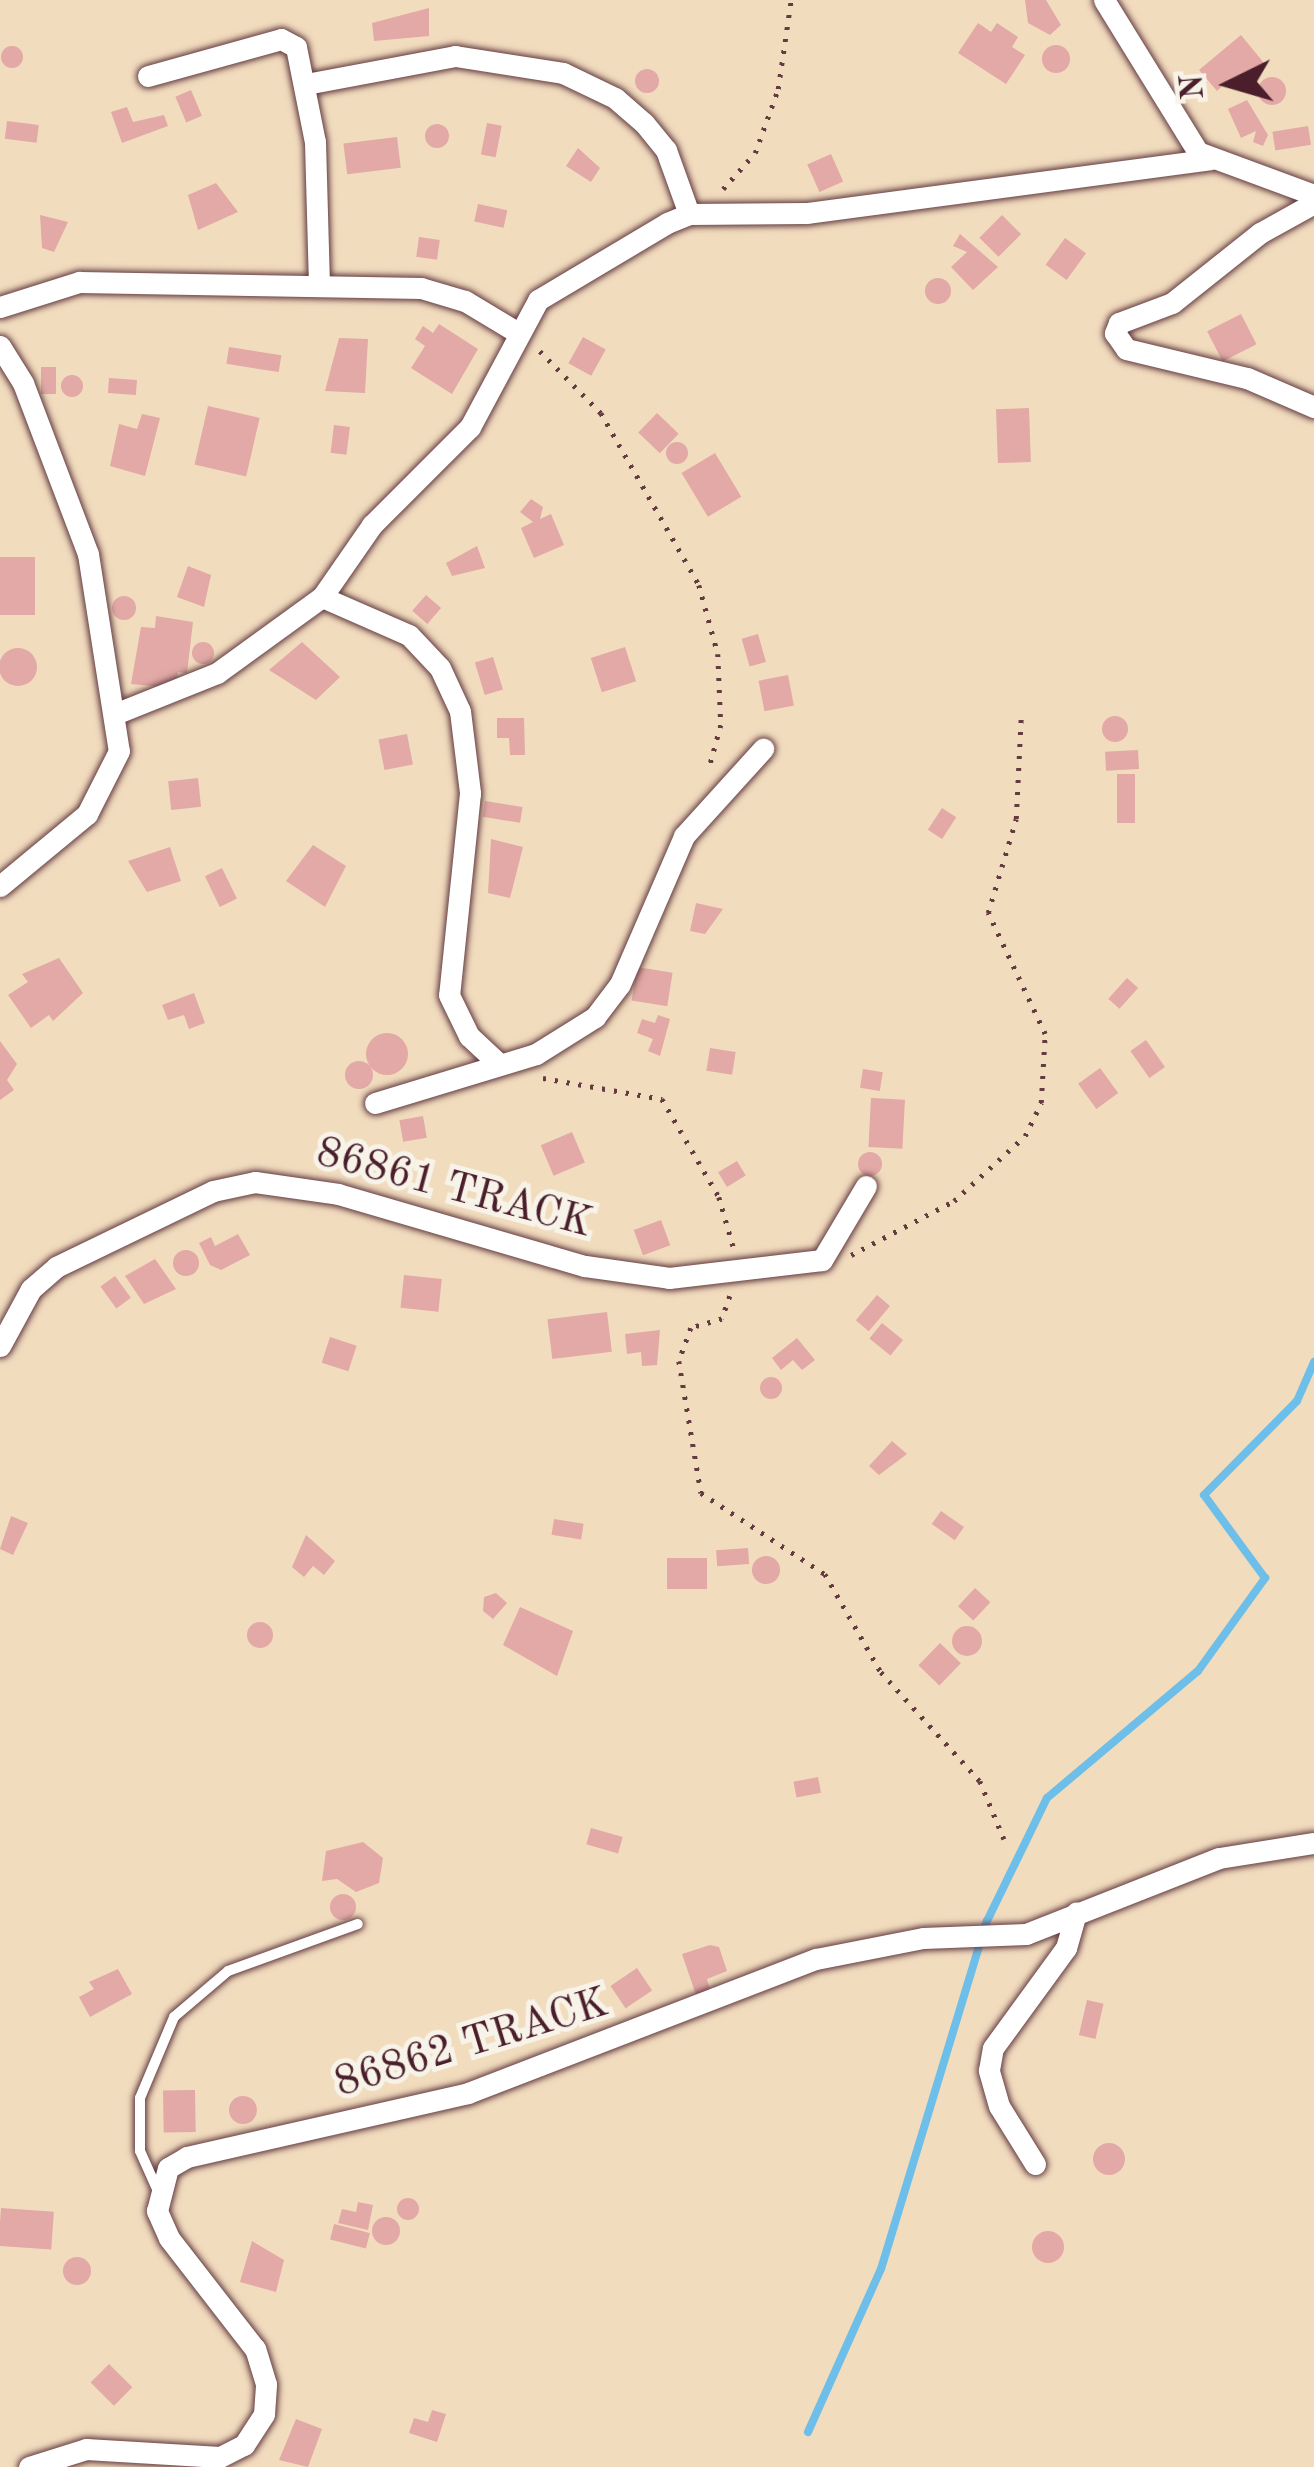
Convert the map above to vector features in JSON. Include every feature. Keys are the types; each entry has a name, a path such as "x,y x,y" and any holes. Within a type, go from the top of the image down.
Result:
{"street":[{"path":"1104,0 1179,130 1210,160 1314,199"},
{"path":"148,76 281,38 296,46 306,84 319,285"},
{"path":"306,84 455,56 563,74 615,98 644,123 666,150 689,214"},
{"path":"118,713 217,674 322,597 372,526 470,427 515,332 569,276 689,214 807,213 1210,160"},
{"path":"1314,199 1260,233 1172,304 1119,323 1115,333 1126,349 1247,378 1314,407"},
{"path":"0,307 79,282 422,289 465,301 515,332"},
{"path":"0,346 74,505 118,713 110,781 87,814 0,886"},
{"path":"322,597 410,635 440,668 460,711 470,793 449,995 469,1036 499,1064"},
{"path":"375,1103 561,1041 609,1003 684,836 763,749"},
{"name":"86861 TRACK","path":"0,1346 32,1289 56,1268 197,1198 255,1182 359,1199 621,1274 730,1276 822,1260"},
{"path":"822,1260 866,1186"},
{"name":"86862 TRACK","path":"157,2189 168,2168 187,2157 384,2118 488,2087 816,1959 922,1938 1026,1934 1219,1858 1314,1843"},
{"path":"1035,2164 991,2088 989,2070 993,2048 1066,1948 1076,1912"},
{"path":"28,2467 86,2449 220,2457 244,2445 264,2414 255,2349 169,2238 157,2189"}],"lane":[{"path":"157,2189 140,2151 140,2098 175,2017 228,1971 358,1924"}],"path":[{"path":"689,214 755,153 778,88 791,0"},
{"path":"515,332 584,388 699,584 718,654 722,725 705,781"},
{"path":"822,1260 855,1254 953,1201 1025,1136 1041,1103 1046,1034 988,913 1016,819 1021,718"},
{"path":"526,1074 662,1100 719,1197 734,1252 730,1308 722,1319 691,1328 680,1360 701,1493 825,1574 881,1672 980,1781 1004,1839"}],"building":[{"path":"1025,0 1046,0 1061,25 1050,35 1028,23"},
{"path":"429,8 429,36 374,41 372,23"},
{"path":"978,23 991,32 997,23 1018,37 1012,47 1025,55 1006,84 958,53"},
{"path":"1241,35 1264,63 1240,92 1229,80 1217,91 1199,70"},
{"path":"1056,45 1066,49 1070,59 1066,69 1056,73 1046,69 1042,59 1046,49"},
{"path":"12,46 23,57 12,68 1,57"},
{"path":"647,69 659,81 647,93 635,81"},
{"path":"1272,77 1282,81 1286,91 1282,101 1272,105 1262,101 1258,91 1262,81"},
{"path":"191,90 202,116 186,122 175,97"},
{"path":"1247,100 1268,135 1263,146 1253,142 1256,131 1241,138 1228,109"},
{"path":"127,107 133,122 164,115 168,126 122,143 111,112"},
{"path":"7,121 39,125 37,143 5,139"},
{"path":"487,123 502,126 496,157 481,154"},
{"path":"437,124 449,136 437,148 425,136"},
{"path":"1308,126 1311,145 1275,150 1272,132"},
{"path":"397,137 401,168 347,174 343,144"},
{"path":"578,148 600,168 591,182 566,166"},
{"path":"831,154 843,181 819,192 807,165"},
{"path":"216,183 238,212 198,230 188,195"},
{"path":"478,204 507,210 504,228 474,222"},
{"path":"40,215 68,222 54,252 42,248"},
{"path":"1002,215 1021,234 998,257 979,238"},
{"path":"960,234 998,267 973,290 951,267 967,252 953,246"},
{"path":"419,237 440,240 437,260 416,257"},
{"path":"1065,238 1086,253 1067,280 1046,265"},
{"path":"938,278 951,291 938,304 925,291"},
{"path":"1241,314 1256,344 1223,362 1207,331"},
{"path":"439,324 478,349 452,394 411,368 425,346 415,339 423,326 433,333"},
{"path":"583,337 606,350 591,376 568,363"},
{"path":"339,338 368,339 365,393 325,391"},
{"path":"229,347 281,355 279,372 226,364"},
{"path":"41,367 56,367 56,394 41,394"},
{"path":"72,375 83,386 72,397 61,386"},
{"path":"109,378 137,380 136,395 108,393"},
{"path":"208,406 260,418 246,476 195,464"},
{"path":"1029,408 1031,462 998,463 996,409"},
{"path":"657,413 679,434 660,453 638,432"},
{"path":"142,414 160,418 145,476 110,466 119,424 137,429"},
{"path":"334,425 350,427 346,455 331,453"},
{"path":"677,442 688,453 677,464 666,453"},
{"path":"715,453 741,497 708,517 682,473"},
{"path":"531,499 543,507 540,519 551,514 564,545 534,558 521,528 533,522 520,512"},
{"path":"477,546 485,568 452,576 446,563"},
{"path":"0,557 35,557 35,615 0,615"},
{"path":"188,566 211,575 204,607 177,597"},
{"path":"426,595 441,608 427,624 412,611"},
{"path":"124,596 133,599 133,617 124,620 115,617 112,608 115,599"},
{"path":"156,616 193,622 187,673 178,672 176,688 131,684 141,627 155,628"},
{"path":"758,634 766,662 750,667 742,639"},
{"path":"203,642 214,653 203,664 192,653"},
{"path":"302,642 340,677 316,700 269,670"},
{"path":"625,647 636,681 602,692 591,658"},
{"path":"18,648 31,654 37,667 31,680 18,686 5,680 -1,667 5,654"},
{"path":"493,657 503,690 485,695 475,663"},
{"path":"788,675 794,705 764,711 759,681"},
{"path":"1115,716 1128,729 1115,742 1102,729"},
{"path":"497,718 524,718 525,755 510,755 509,738 497,738"},
{"path":"407,734 413,764 384,770 379,740"},
{"path":"1138,750 1139,769 1106,771 1105,752"},
{"path":"1117,774 1135,774 1135,823 1117,823"},
{"path":"198,778 201,807 171,810 168,781"},
{"path":"485,801 523,807 520,823 482,817"},
{"path":"942,808 956,817 942,839 928,830"},
{"path":"491,839 523,847 510,898 488,893"},
{"path":"313,845 346,866 325,907 286,881"},
{"path":"170,847 181,881 147,892 128,861"},
{"path":"222,868 237,899 220,907 205,876"},
{"path":"696,903 723,909 705,934 690,931"},
{"path":"59,958 83,993 53,1021 49,1015 31,1028 8,995 28,982 22,974"},
{"path":"637,967 673,973 667,1006 632,1001"},
{"path":"1127,978 1138,988 1119,1009 1108,999"},
{"path":"194,993 205,1023 189,1029 184,1015 168,1020 162,1005"},
{"path":"658,1015 670,1019 660,1056 648,1051 653,1039 637,1033 642,1019 655,1023"},
{"path":"387,1033 402,1039 408,1054 402,1069 387,1075 372,1069 366,1054 372,1039"},
{"path":"1146,1040 1165,1067 1149,1078 1130,1051"},
{"path":"0,1041 17,1064 7,1080 14,1090 0,1100"},
{"path":"710,1048 736,1052 732,1075 706,1071"},
{"path":"359,1061 369,1065 373,1075 369,1085 359,1089 349,1085 345,1075 349,1065"},
{"path":"1100,1068 1118,1093 1096,1109 1078,1084"},
{"path":"863,1069 883,1072 880,1091 860,1088"},
{"path":"871,1098 905,1100 902,1149 868,1147"},
{"path":"423,1116 427,1138 403,1142 399,1120"},
{"path":"572,1132 585,1162 554,1176 541,1145"},
{"path":"870,1152 879,1155 879,1173 870,1176 861,1173 858,1164 861,1155"},
{"path":"737,1161 746,1176 727,1187 718,1172"},
{"path":"661,1220 670,1245 643,1255 634,1230"},
{"path":"238,1234 250,1255 221,1270 210,1265 199,1243 211,1237 215,1246"},
{"path":"186,1250 199,1263 186,1276 173,1263"},
{"path":"155,1259 176,1289 144,1304 125,1276"},
{"path":"404,1275 442,1279 438,1312 401,1308"},
{"path":"115,1276 131,1298 116,1308 100,1287"},
{"path":"877,1295 890,1306 869,1331 856,1320"},
{"path":"607,1312 612,1352 552,1359 547,1319"},
{"path":"882,1323 903,1340 890,1356 869,1339"},
{"path":"660,1330 657,1365 642,1366 641,1352 627,1354 625,1334"},
{"path":"330,1337 357,1346 348,1371 322,1363"},
{"path":"797,1338 815,1360 802,1370 793,1360 781,1370 772,1358"},
{"path":"771,1377 782,1388 771,1399 760,1388"},
{"path":"892,1441 907,1454 879,1475 869,1466"},
{"path":"941,1511 964,1527 955,1540 932,1524"},
{"path":"11,1516 28,1523 13,1555 0,1549"},
{"path":"554,1519 584,1524 581,1539 551,1535"},
{"path":"306,1535 335,1561 324,1575 313,1566 304,1577 292,1567"},
{"path":"748,1548 749,1564 717,1566 716,1550"},
{"path":"766,1556 776,1560 780,1570 776,1580 766,1584 756,1580 752,1570 756,1560"},
{"path":"667,1558 707,1558 707,1589 667,1589"},
{"path":"975,1588 990,1602 973,1621 958,1606"},
{"path":"496,1593 507,1603 493,1619 483,1611 484,1597"},
{"path":"520,1607 573,1631 557,1676 503,1645"},
{"path":"260,1622 273,1635 260,1648 247,1635"},
{"path":"967,1626 978,1630 982,1641 978,1652 967,1656 956,1652 952,1641 956,1630"},
{"path":"940,1643 961,1663 939,1685 918,1665"},
{"path":"818,1777 821,1793 797,1797 793,1782"},
{"path":"591,1828 623,1837 618,1853 586,1844"},
{"path":"363,1842 383,1858 379,1883 356,1892 337,1879 322,1881 326,1851"},
{"path":"343,1894 356,1907 343,1920 330,1907"},
{"path":"710,1945 719,1947 727,1971 707,1979 710,1990 696,1995 682,1954"},
{"path":"637,1968 652,1990 626,2008 610,1986"},
{"path":"118,1969 132,1994 90,2017 79,1997 94,1989 89,1982"},
{"path":"1087,2000 1104,2004 1095,2039 1079,2035"},
{"path":"195,2090 196,2132 164,2133 163,2091"},
{"path":"243,2096 253,2100 257,2110 253,2120 243,2124 233,2120 229,2110 233,2100"},
{"path":"1109,2143 1120,2148 1125,2159 1120,2170 1109,2175 1098,2170 1093,2159 1098,2148"},
{"path":"408,2198 419,2209 408,2220 397,2209"},
{"path":"358,2202 373,2205 368,2230 338,2223 342,2209 356,2212"},
{"path":"1,2208 54,2212 51,2250 0,2246"},
{"path":"386,2217 396,2221 400,2231 396,2241 386,2245 376,2241 372,2231 376,2221"},
{"path":"334,2224 370,2233 366,2248 330,2240"},
{"path":"1048,2231 1059,2236 1064,2247 1059,2258 1048,2263 1037,2258 1032,2247 1037,2236"},
{"path":"252,2241 284,2260 276,2292 240,2282"},
{"path":"77,2257 87,2261 91,2271 87,2281 77,2285 67,2281 63,2271 67,2261"},
{"path":"109,2364 132,2387 114,2406 91,2382"},
{"path":"432,2410 446,2414 437,2442 409,2433 414,2418 428,2422"},
{"path":"296,2419 322,2429 308,2467 279,2460"}],"waterway":[{"path":"808,2432 881,2269 987,1921 1047,1798 1198,1671 1265,1578 1204,1495 1297,1401 1314,1362"}]}
